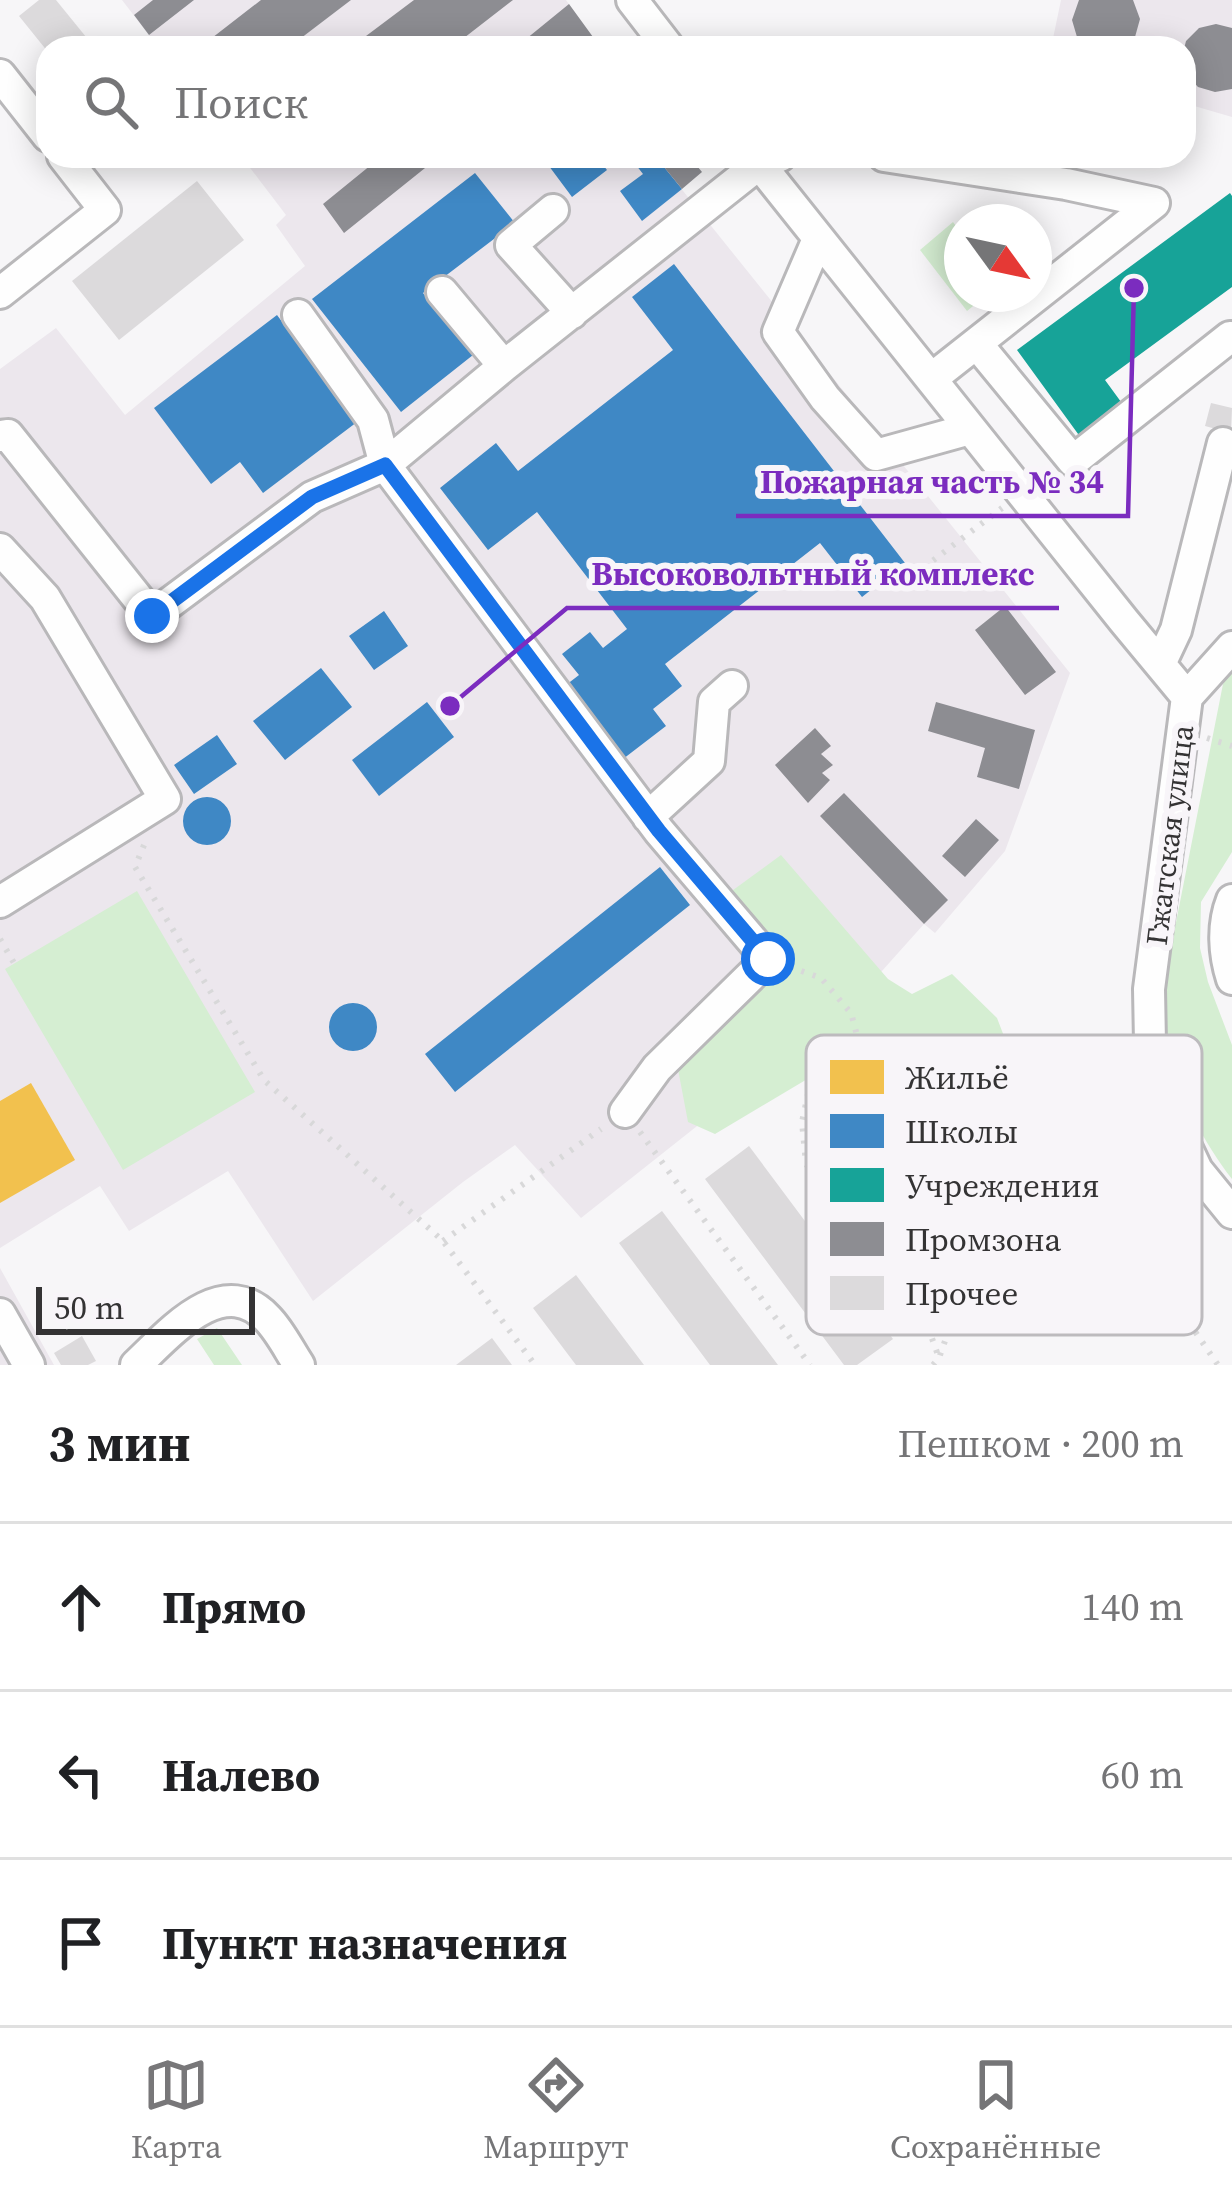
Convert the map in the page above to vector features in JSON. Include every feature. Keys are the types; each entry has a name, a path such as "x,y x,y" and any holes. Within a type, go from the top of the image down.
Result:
{"street":[{"path":"632,0 660,36"},
{"path":"0,74 36,120"},
{"path":"0,293 105,210 72,168"},
{"path":"0,436 8,435 152,616 312,497 385,465 753,168"},
{"name":"Гжатская улица","path":"770,168 818,239 1187,697 1149,989 1150,1035"},
{"path":"931,380 1154,203 962,168"},
{"path":"553,210 511,245 572,313"},
{"path":"818,239 778,332 825,398 876,455 970,429"},
{"path":"442,292 504,366"},
{"path":"298,315 374,420 385,465 648,817 768,959 657,1069 625,1112"},
{"path":"977,344 1073,460 1230,337"},
{"path":"1160,664 1176,630 1223,442"},
{"path":"0,549 45,598 165,799 0,902"},
{"path":"1187,697 1232,647"},
{"path":"648,817 709,761 714,702 732,686"},
{"path":"1232,900 1225,956 1232,979"},
{"name":"Гжатская улица","path":"1202,1176 1232,1214"},
{"path":"136,1365 199,1310 222,1299 248,1302 269,1319 299,1365"},
{"path":"0,1313 29,1365"}],"path":[{"path":"914,575 1021,493"},
{"path":"165,799 135,867 264,1081 443,1241 535,1365"},
{"path":"0,939 14,963"},
{"path":"768,959 821,978 850,1013 857,1035"},
{"path":"806,1103 802,1122 806,1164"},
{"path":"443,1241 625,1112 811,1365"},
{"path":"1197,1335 1218,1365"}],"shaded area":[{"path":"122,0 566,0 591,35 590,36 150,36"},
{"path":"1061,0 1232,0 1232,117 1196,106 1196,36 1054,36"},
{"path":"250,168 665,168 1070,673 1005,851 935,933 924,924 856,1000 806,1035 581,1218 515,1145 313,1301 228,1171 129,1231 100,1186 0,1248 0,369 56,328 125,415 305,266 276,225 286,215"},
{"path":"0,1268 54,1365 0,1365"}],"green space":[{"path":"944,230 944,281 920,250"},
{"path":"1232,669 1232,852 1201,902 1200,948 1232,1045 1232,1179 1202,1133 1202,1035 1167,1035 1166,1011 1167,968 1223,684"},
{"path":"781,855 888,979 912,994 952,974 997,1018 1004,1035 806,1035 806,1080 715,1134 688,1122 677,1064 762,979 729,893"},
{"path":"137,891 255,1092 123,1170 5,969"},
{"path":"217,1328 242,1365 214,1365 197,1339"}],"building: Жильё":[{"path":"31,1083 75,1160 0,1203 0,1101"}],"building: Школы":[{"path":"550,168 605,168 607,170 572,197"},
{"path":"638,168 665,168 682,189 642,221 620,191 643,174"},
{"path":"475,173 515,223 423,293 473,355 401,412 312,299"},
{"path":"674,264 905,563 862,597 820,543 665,664 682,686 653,709 666,726 623,759 566,685 579,675 562,654 590,632 603,648 627,629 537,512 488,550 440,488 496,443 518,471 673,350 632,297"},
{"path":"277,315 357,422 263,493 240,462 211,484 154,408"},
{"path":"384,611 408,646 374,670 349,636"},
{"path":"321,668 352,707 285,760 253,721"},
{"path":"427,702 454,737 379,796 352,760"},
{"path":"217,735 237,764 194,794 174,765"},
{"path":"207,797 224,804 231,821 224,838 207,845 190,838 183,821 190,804"},
{"path":"660,867 690,905 455,1092 425,1054"},
{"path":"353,1003 370,1010 377,1027 370,1044 353,1051 336,1044 329,1027 336,1010"}],"building: Учреждения":[{"path":"1230,193 1232,287 1105,380 1124,406 1081,438 1017,350"}],"building: Промзона":[{"path":"153,0 194,0 149,35 134,15"},
{"path":"261,0 351,0 304,36 214,36"},
{"path":"414,0 513,0 466,36 366,36"},
{"path":"1079,0 1133,0 1140,19 1135,36 1077,36 1072,20"},
{"path":"569,4 592,36 530,36"},
{"path":"1216,24 1232,28 1232,89 1215,92 1196,85 1196,36 1191,36 1199,28"},
{"path":"367,168 425,168 344,233 323,204"},
{"path":"665,168 699,168 702,172 682,189"},
{"path":"1005,606 1056,672 1025,695 975,630"},
{"path":"936,702 1035,730 1019,789 977,777 985,748 928,731"},
{"path":"815,728 831,746 821,754 833,765 822,773 830,780 808,803 775,765"},
{"path":"844,793 948,900 924,924 820,816"},
{"path":"976,819 999,840 965,877 942,856"}],"building: Прочее":[{"path":"39,0 56,0 85,36 36,37 19,16"},
{"path":"197,181 244,240 119,340 72,281"},
{"path":"1211,403 1232,408 1231,433 1205,426"},
{"path":"749,1146 806,1222 806,1314 705,1179"},
{"path":"662,1211 778,1365 710,1365 619,1243"},
{"path":"576,1275 644,1365 576,1365 533,1308"},
{"path":"822,1335 890,1335 893,1339 857,1365 844,1365"},
{"path":"82,1336 96,1361 61,1365 54,1353"},
{"path":"492,1338 512,1365 456,1365"}],"place":[{"name":"Пожарная часть № 34","path":"1134,288"},
{"name":"Высоковольтный комплекc","path":"450,706"}],"route":[{"path":"152,616 312,497 385,465 659,831 768,959"}]}
